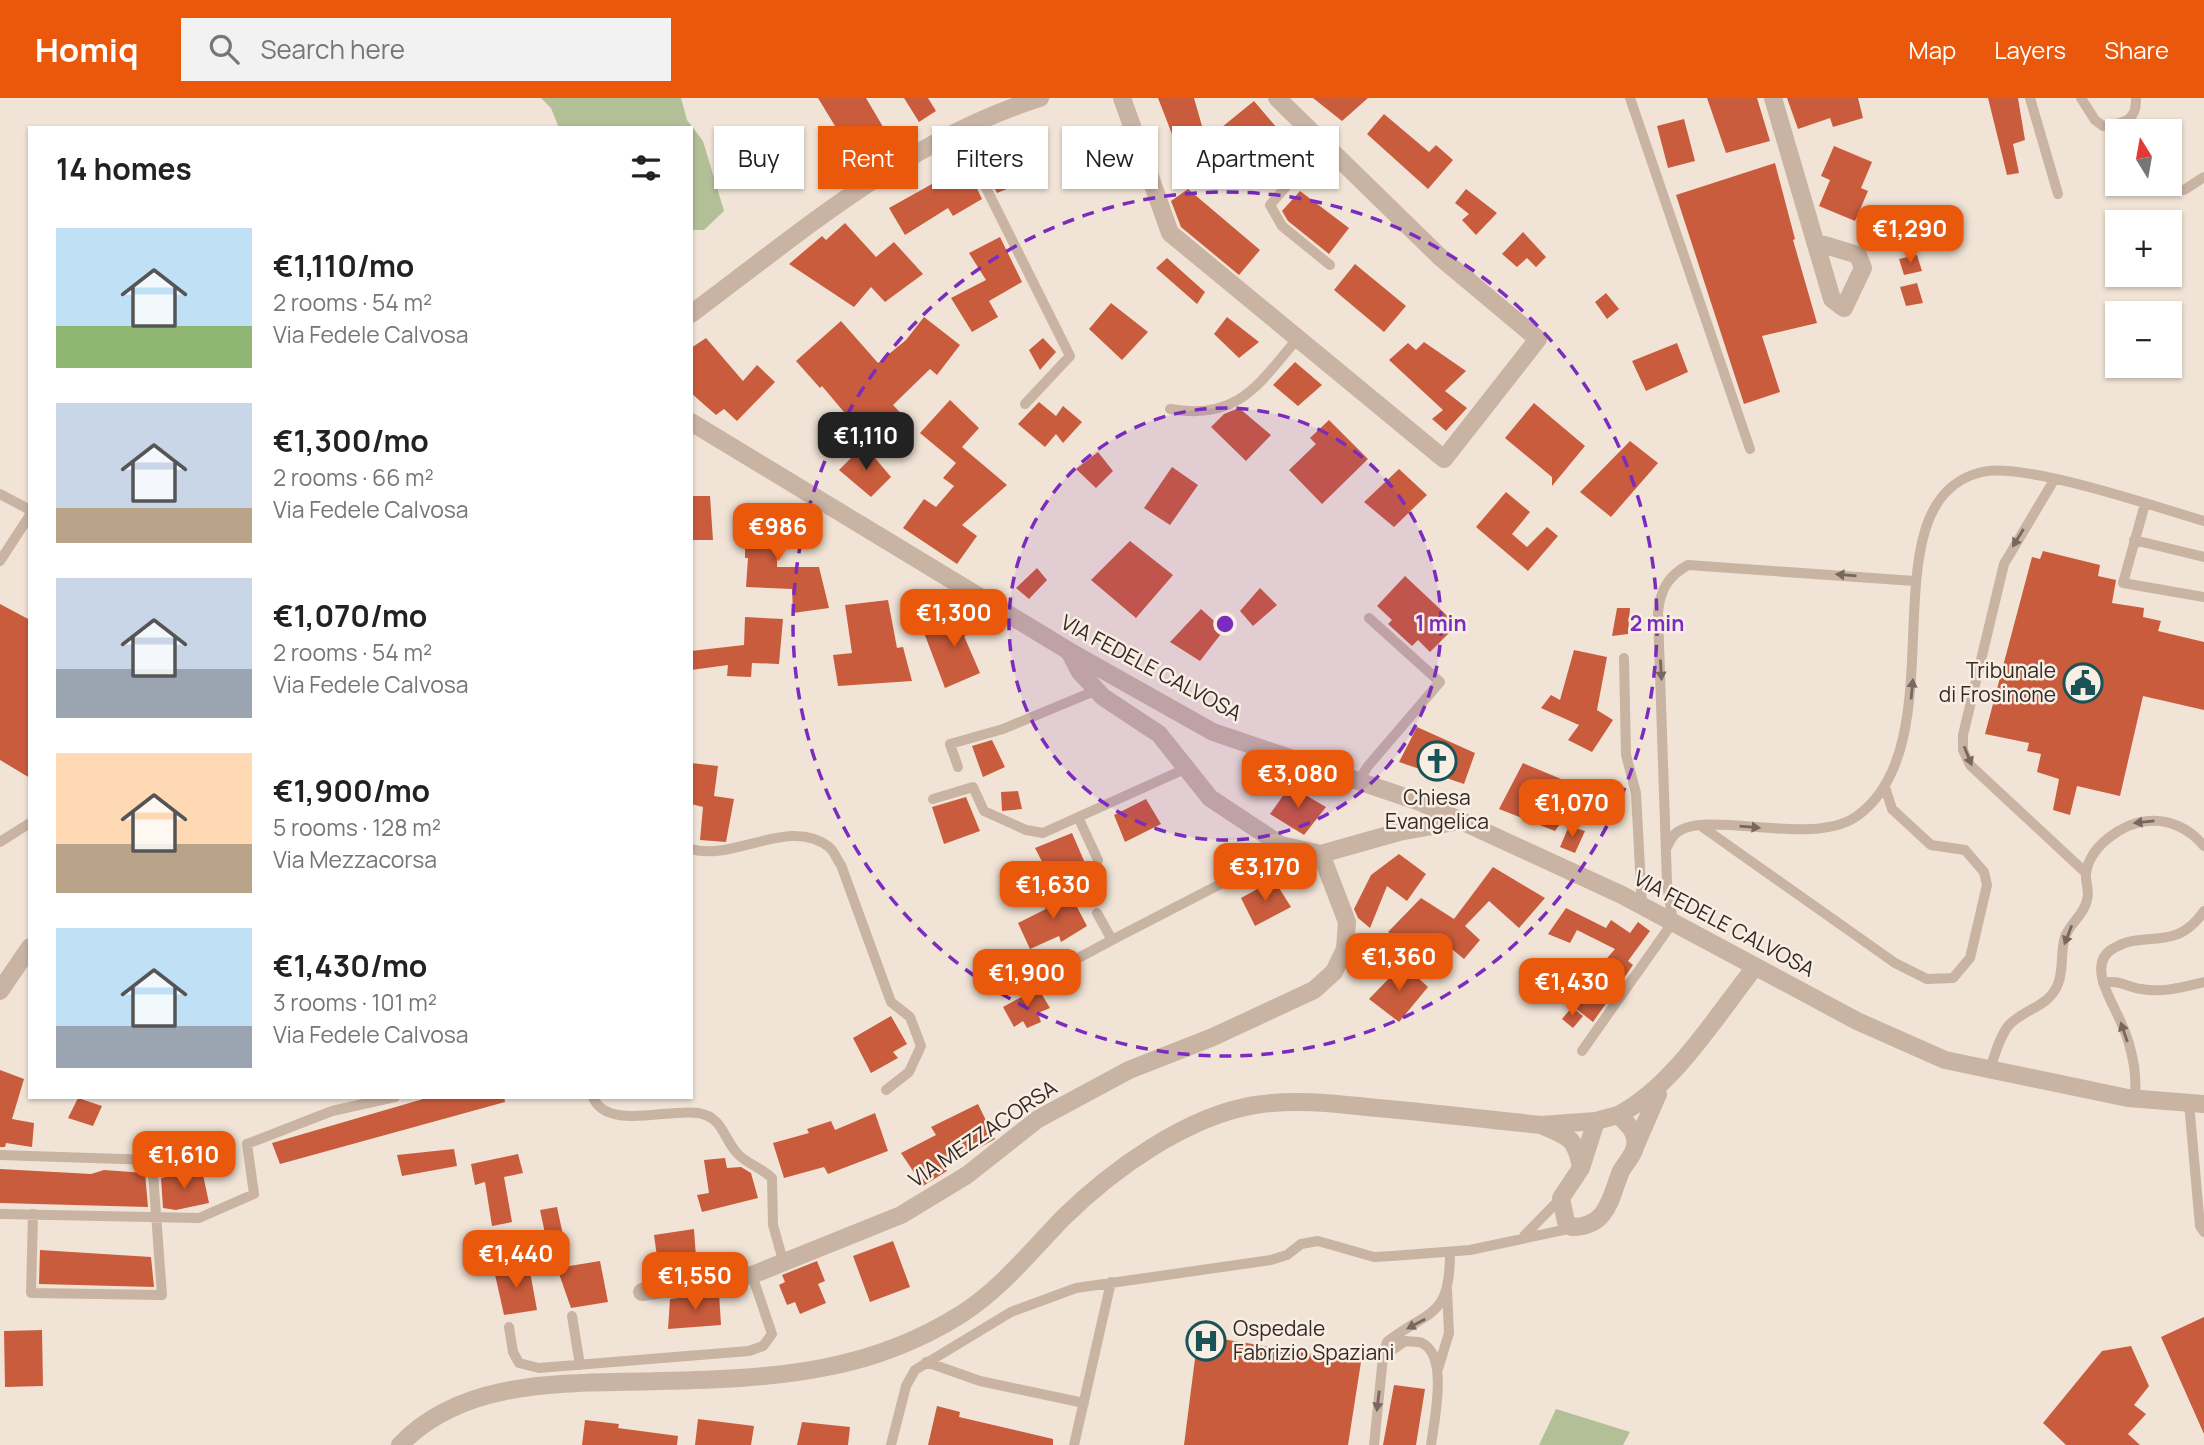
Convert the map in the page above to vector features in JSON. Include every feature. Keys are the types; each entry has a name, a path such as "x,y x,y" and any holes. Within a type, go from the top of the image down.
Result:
{"street":[{"path":"972,126 1040,98"},
{"path":"1122,98 1170,233 1444,458 1538,340 1440,257 1339,159"},
{"path":"1277,98 1305,126"},
{"path":"1773,98 1815,242"},
{"path":"693,313 850,196 932,144"},
{"name":"VIA FEDELE CALVOSA","path":"693,423 1069,651 1213,732 1420,802 1642,906 1857,1021 1945,1060 2136,1099 2196,1104"},
{"path":"1069,651 1080,672 1097,690 1159,734 1210,798 1281,845 1321,854 1399,832 1460,821"},
{"name":"VIA MEZZACORSA","path":"642,1292 752,1275 901,1215 967,1175 1038,1119 1129,1070 1213,1037 1314,989 1334,971 1345,949 1347,922 1321,854"},
{"path":"0,991 28,950"},
{"path":"400,1445 442,1412 496,1392 550,1384 665,1381 826,1367 873,1355 923,1335 961,1314 1012,1274 1066,1215 1131,1162 1176,1133 1216,1115 1255,1105 1302,1101 1541,1125 1596,1121 1618,1115 1639,1105 1666,1078 1755,967"},
{"path":"1596,1121 1581,1168 1561,1198 1566,1222 1572,1227 1583,1227 1609,1210 1620,1175 1666,1078"},
{"path":"1618,1115 1632,1127 1635,1147"},
{"path":"1541,1125 1568,1137 1577,1145 1581,1168"}],"lane":[{"path":"1630,98 1750,449"},
{"path":"2030,98 2058,194"},
{"path":"2081,98 2095,120 2103,126 2131,120 2135,115 2136,98"},
{"path":"2184,190 2204,177"},
{"path":"986,189 1070,356 1025,404"},
{"path":"1284,189 1270,205 1282,226 1331,265"},
{"path":"1170,409 1198,414 1220,410 1246,395 1298,338"},
{"path":"1667,847 1676,832 1701,825 1783,830 1827,829 1856,817 1885,787 1910,715 1914,581 1921,543 1932,510 1954,486 1982,472 2017,472 2204,521"},
{"path":"2054,480 2004,564 1963,735 1963,750 1970,765 2086,873"},
{"path":"0,494 28,511"},
{"path":"2145,504 2123,583 2204,597"},
{"path":"0,561 28,515"},
{"path":"2134,540 2204,556"},
{"path":"1583,1051 1672,922 1667,883 1658,613 1660,595 1675,572 1688,565 1914,581"},
{"path":"1359,782 1368,766 1440,682 1369,618"},
{"path":"1624,658 1626,755 1636,793 1642,906"},
{"path":"958,767 950,744 1003,730 1097,690"},
{"path":"933,799 973,787 984,811 1026,830 1043,832 1187,768"},
{"path":"1701,825 1895,962 1927,979 1953,978 1970,958 1987,884 1984,872 1965,850 1931,845 1892,809 1885,787"},
{"path":"1078,817 1098,860"},
{"path":"1990,1069 2001,1038 2010,1024 2046,1002 2057,986 2064,940 2088,898 2086,873 2095,854 2114,834 2133,822 2156,821 2176,825 2195,836 2204,846"},
{"path":"0,842 28,828"},
{"path":"693,850 705,853 806,837 829,847 841,865 891,1002 910,1017 920,1046 909,1072 886,1090"},
{"path":"1069,963 1292,847"},
{"path":"2136,1099 2134,1062 2122,1024 2103,983 2101,965 2110,949 2129,942 2175,936 2196,923 2204,911"},
{"path":"1097,913 1112,940"},
{"path":"2103,983 2114,980 2141,989 2171,990 2204,982"},
{"path":"0,1214 199,1218 254,1194 247,1143 331,1111 386,1099"},
{"path":"594,1099 596,1104 616,1116 673,1112 699,1113 714,1118 737,1154 772,1178 773,1225 784,1264"},
{"path":"2196,1104 2200,1226 2204,1232"},
{"path":"0,1155 152,1160 162,1295 31,1293 33,1214"},
{"path":"1518,1242 1561,1198"},
{"path":"891,1445 906,1386 915,1370 1011,1312 1076,1288 1271,1260 1287,1255 1301,1244 1318,1241 1374,1257 1450,1253 1518,1242 1541,1233 1583,1227"},
{"path":"1431,1445 1438,1368 1449,1333 1447,1287 1450,1253"},
{"path":"509,1327 513,1352 519,1363 539,1368 749,1351 763,1346 772,1334 752,1275"},
{"path":"1074,1445 1111,1282"},
{"path":"1374,1445 1387,1342 1432,1315 1447,1287"},
{"path":"572,1316 580,1365"},
{"path":"1383,1357 1405,1341 1421,1343 1432,1352 1438,1368"},
{"path":"926,1362 980,1381 1084,1403"}],"green space":[{"path":"541,98 681,98 687,120 692,126 558,126 551,108"},
{"path":"693,128 703,141 714,178 714,189 717,189 724,211 704,230 693,230"},
{"path":"1556,1409 1630,1432 1623,1445 1539,1445"}],"building":[{"path":"818,98 866,98 883,126 835,126"},
{"path":"904,98 928,98 936,111 919,122"},
{"path":"1158,98 1194,98 1202,126 1172,126 1172,134"},
{"path":"1313,98 1368,98 1342,121"},
{"path":"1707,98 1757,98 1770,141 1726,153"},
{"path":"1787,98 1858,98 1863,118 1833,127 1830,118 1798,129"},
{"path":"1988,98 2018,98 2025,140 2013,144 2019,173 2007,175"},
{"path":"1254,101 1275,126 1223,126"},
{"path":"1384,114 1429,152 1436,145 1453,160 1428,189 1367,134"},
{"path":"1684,119 1695,161 1668,168 1657,126"},
{"path":"1834,146 1872,162 1861,188 1868,191 1855,221 1819,206 1830,180 1821,176"},
{"path":"1775,163 1795,239 1793,240 1817,323 1762,336 1780,392 1744,404 1676,195"},
{"path":"932,184 932,189 977,189 982,199 953,216 948,208 905,235 889,208"},
{"path":"1188,189 1260,250 1239,275 1181,227 1171,201"},
{"path":"1466,189 1497,213 1476,235 1462,220 1469,214 1455,203"},
{"path":"1300,191 1349,228 1329,254 1288,221 1282,211"},
{"path":"845,223 876,257 894,242 923,274 885,302 871,287 854,307 789,264 822,236 826,240"},
{"path":"1523,232 1546,257 1536,267 1527,258 1517,267 1502,254"},
{"path":"1000,237 1022,282 989,301 998,317 972,332 951,298 986,280 969,253"},
{"path":"1917,255 1922,271 1904,275 1899,259"},
{"path":"1167,258 1205,292 1197,304 1156,268"},
{"path":"1355,264 1406,306 1384,332 1334,290"},
{"path":"1917,283 1923,303 1906,306 1900,287"},
{"path":"1606,293 1619,309 1607,319 1595,302"},
{"path":"1111,303 1148,332 1122,360 1089,329"},
{"path":"924,317 960,345 937,375 930,369 893,405 908,421 876,450 822,386 820,388 796,361 841,321 878,363 906,340"},
{"path":"1227,317 1259,342 1239,358 1214,334"},
{"path":"706,338 743,381 757,365 775,382 737,421 724,409 716,415 693,395 693,347"},
{"path":"1043,338 1056,352 1040,370 1029,350"},
{"path":"1424,342 1466,371 1445,391 1467,408 1446,431 1432,419 1443,410 1389,360 1408,343 1416,350"},
{"path":"1677,343 1688,372 1646,391 1632,361"},
{"path":"1295,362 1322,385 1298,406 1273,385"},
{"path":"950,400 979,428 962,447 1007,485 962,525 977,536 957,564 903,528 924,499 936,507 954,486 943,478 956,463 920,433"},
{"path":"1039,402 1056,416 1063,406 1082,422 1063,443 1056,434 1045,447 1018,424"},
{"path":"1534,403 1585,446 1552,486 1552,477 1505,438"},
{"path":"1239,408 1271,435 1246,461 1211,427 1224,414"},
{"path":"1329,420 1368,459 1322,504 1289,470 1316,444 1310,438"},
{"path":"1630,441 1658,463 1611,517 1580,492"},
{"path":"864,445 891,477 871,497 839,470"},
{"path":"1098,452 1113,471 1096,488 1076,469"},
{"path":"1172,467 1198,485 1170,525 1144,508"},
{"path":"1399,469 1427,495 1394,527 1364,502"},
{"path":"1506,492 1530,512 1512,534 1527,547 1547,527 1558,536 1528,571 1476,527"},
{"path":"693,496 710,496 713,540 693,540"},
{"path":"749,503 769,503 769,516 778,517 777,567 819,567 829,608 793,613 792,589 746,587 748,558 745,558 745,515 749,515"},
{"path":"1130,541 1173,575 1136,618 1091,580"},
{"path":"2043,551 2100,565 2098,576 2116,580 2112,603 2144,608 2143,617 2161,621 2158,631 2204,642 2204,710 2143,696 2120,796 2077,786 2070,815 2053,810 2059,779 2037,772 2041,754 2027,751 2029,743 1985,734 2032,557 2040,559"},
{"path":"1037,568 1047,580 1029,599 1016,588"},
{"path":"1405,576 1457,625 1430,652 1418,640 1412,646 1388,624 1392,620 1377,606"},
{"path":"1260,588 1277,605 1253,626 1240,611"},
{"path":"888,600 897,648 903,647 912,681 838,686 833,655 852,653 845,605"},
{"path":"0,604 28,619 28,777 0,760"},
{"path":"1617,608 1630,608 1628,634 1612,636"},
{"path":"1201,609 1224,630 1200,661 1170,642"},
{"path":"974,612 981,630 964,636 980,673 945,688 923,630"},
{"path":"745,617 783,619 779,664 752,663 751,677 727,676 728,665 693,670 693,651 744,645"},
{"path":"1574,650 1607,657 1597,710 1613,720 1592,752 1568,740 1579,725 1541,708 1551,695 1560,700"},
{"path":"1417,727 1475,753 1464,784 1399,762"},
{"path":"992,740 1005,767 983,777 972,746"},
{"path":"693,763 718,766 714,796 734,799 726,842 700,840 703,807 693,804"},
{"path":"1523,763 1585,789 1555,831 1499,809"},
{"path":"1290,786 1326,807 1304,835 1270,814"},
{"path":"1018,791 1022,809 1002,811 1001,792"},
{"path":"966,797 980,831 944,844 932,807"},
{"path":"1146,799 1161,824 1125,842 1114,815"},
{"path":"1569,826 1585,831 1575,853 1560,847"},
{"path":"1072,833 1088,870 1054,885 1035,848"},
{"path":"1399,854 1426,874 1407,901 1387,886 1370,928 1358,918 1354,909 1371,875"},
{"path":"1493,867 1545,898 1519,928 1489,901 1465,926 1480,940 1464,959 1447,945 1441,952 1433,945 1438,939 1431,933 1416,952 1388,932 1421,898 1454,919"},
{"path":"1274,880 1291,907 1255,926 1241,898"},
{"path":"1068,890 1087,926 1061,942 1059,936 1030,949 1018,923 1046,909 1042,901"},
{"path":"1566,908 1606,928 1611,920 1630,933 1638,922 1650,931 1628,961 1633,965 1593,1022 1575,1008 1595,983 1589,979 1615,949 1577,930 1570,943 1548,934"},
{"path":"1403,964 1428,987 1399,1022 1369,999"},
{"path":"1038,988 1050,1008 1038,1013 1041,1022 1027,1028 1023,1021 1014,1027 1003,1007"},
{"path":"1572,1007 1583,1016 1573,1028 1562,1019"},
{"path":"891,1016 907,1044 893,1052 898,1058 871,1073 853,1038"},
{"path":"0,1070 24,1079 12,1119 34,1123 32,1147 6,1143 5,1147 0,1147"},
{"path":"78,1099 102,1106 93,1126 68,1118"},
{"path":"423,1099 504,1099 505,1102 280,1164 272,1143"},
{"path":"978,1104 995,1139 945,1167 947,1171 923,1186 901,1153 936,1135 931,1127"},
{"path":"875,1113 888,1151 828,1174 824,1167 784,1178 773,1143 809,1133 807,1129 831,1121 835,1130"},
{"path":"454,1149 457,1166 402,1176 397,1155"},
{"path":"518,1154 523,1173 504,1177 512,1222 492,1226 485,1182 475,1185 471,1164"},
{"path":"725,1158 727,1168 741,1167 751,1173 758,1198 702,1212 697,1195 709,1193 704,1160"},
{"path":"0,1169 91,1174 104,1170 145,1173 148,1207 0,1203"},
{"path":"202,1170 209,1203 176,1210 163,1208 161,1178"},
{"path":"557,1207 563,1235 546,1238 540,1210"},
{"path":"694,1229 697,1272 660,1278 654,1235"},
{"path":"893,1241 910,1287 870,1302 853,1256"},
{"path":"40,1250 151,1257 154,1287 39,1284"},
{"path":"600,1261 608,1302 571,1308 557,1268"},
{"path":"817,1261 825,1281 818,1284 826,1303 800,1314 795,1302 787,1305 779,1285 785,1282 782,1275"},
{"path":"529,1266 537,1310 504,1315 494,1270"},
{"path":"719,1293 721,1325 668,1329 670,1299"},
{"path":"2204,1317 2204,1434 2161,1337"},
{"path":"42,1330 43,1386 5,1387 4,1331"},
{"path":"1198,1335 1361,1362 1348,1445 1184,1445"},
{"path":"2131,1346 2149,1386 2134,1405 2146,1414 2128,1434 2140,1445 2066,1445 2043,1423 2102,1351"},
{"path":"1394,1385 1425,1389 1416,1445 1383,1445"},
{"path":"937,1406 960,1412 959,1417 1053,1439 1053,1445 928,1445"},
{"path":"698,1419 754,1426 751,1445 695,1445"},
{"path":"585,1420 619,1424 618,1428 678,1436 677,1445 582,1445"},
{"path":"802,1422 850,1427 848,1445 797,1445"}],"place":[{"name":"Tribunale di Frosinone","path":"2083,683"},
{"name":"Chiesa Evangelica","path":"1437,761"},
{"name":"Ospedale Fabrizio Spaziani","path":"1206,1341"}]}
